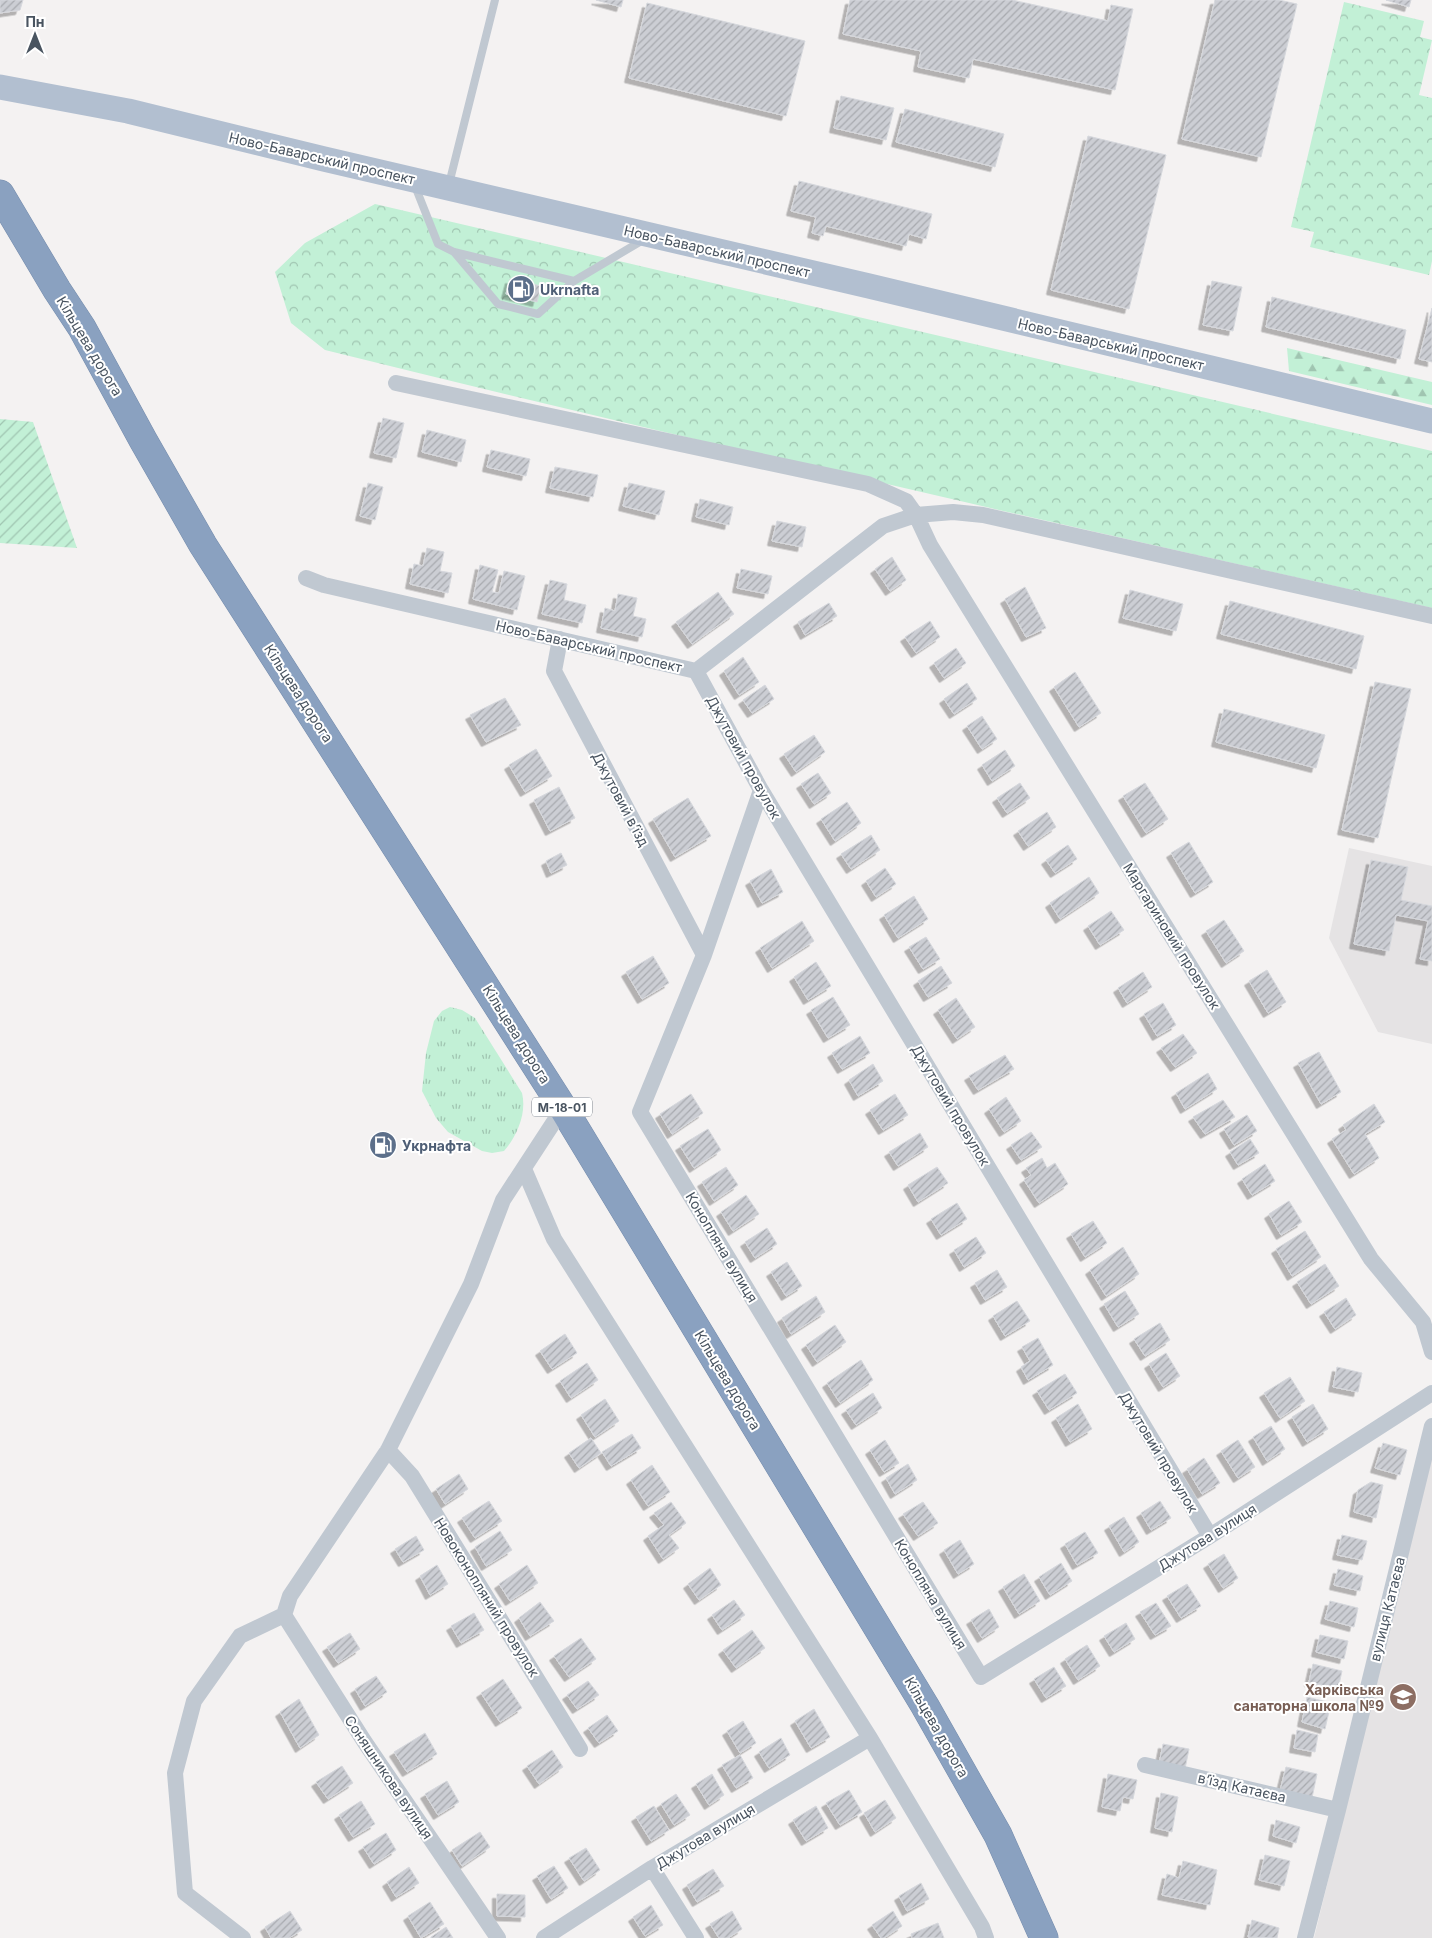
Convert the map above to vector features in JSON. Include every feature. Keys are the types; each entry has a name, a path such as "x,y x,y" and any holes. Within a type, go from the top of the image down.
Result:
{"highway":[{"name":"Кільцева дорога","path":"0,194 57,290 87,335 143,440 203,545 563,1108 925,1706 998,1835 1044,1938"}],"main road":[{"name":"Ново-Баварський проспект","path":"0,87 128,111 1432,421"}],"street":[{"path":"396,383 868,484 906,500 916,515"},
{"name":"Ново-Баварський проспект","path":"306,578 324,584 696,671 883,526 916,515 952,512 983,514 1432,616"},
{"name":"Маргариновий провулок","path":"916,515 930,545 1371,1259 1423,1322 1432,1352"},
{"name":"Джутовий в’їзд","path":"560,639 554,671 704,955"},
{"name":"Джутовий провулок","path":"696,671 762,790 1210,1536"},
{"name":"Конопляна вулиця","path":"762,790 704,955 640,1112 981,1678"},
{"path":"243,1938 185,1893 175,1774 194,1701 240,1636 284,1615 290,1596 388,1450 471,1284 503,1200 563,1108"},
{"path":"524,1169 554,1239 870,1738 986,1938"},
{"name":"Джутова вулиця","path":"981,1678 1210,1536 1432,1392"},
{"name":"вулиця Катаєва","path":"1305,1938 1432,1426"},
{"name":"Новоконопляний провулок","path":"388,1450 412,1476 580,1749"},
{"name":"Соняшникова вулиця","path":"284,1615 364,1741 498,1938"},
{"name":"Джутова вулиця","path":"544,1938 652,1868 870,1738"},
{"name":"в’їзд Катаєва","path":"1145,1765 1338,1810"},
{"path":"652,1868 696,1938"}],"lane":[{"path":"448,188 495,0"},
{"path":"413,179 438,244 454,252 574,280"},
{"path":"454,252 498,304 538,314 574,280 650,236"}],"shaded area":[{"path":"1349,848 1432,866 1432,1044 1378,1032 1329,938"},
{"name":"Харківська санаторна школа №9","path":"1432,1457 1432,1938 1314,1938"}],"green space":[{"path":"1344,2 1424,21 1420,37 1432,40 1419,95 1432,98 1432,261 1429,275 1310,247 1314,232 1291,227"},
{"path":"375,204 1432,451 1432,608 878,482 325,350 291,323 275,272 305,243"},
{"path":"1287,348 1432,382 1432,405 1289,371"},
{"path":"0,419 33,422 77,548 0,543"},
{"path":"450,1007 462,1010 475,1018 522,1093 523,1108 520,1124 504,1151 492,1153 482,1151 448,1132 436,1118 422,1091 426,1053 434,1021 442,1011"}],"building":[{"path":"0,0 23,0 20,10 0,13"},
{"path":"596,0 623,0 621,7"},
{"path":"850,0 1012,0 1108,21 1111,5 1133,9 1115,90 973,59 969,78 918,67 921,51 843,34"},
{"path":"1215,0 1279,0 1297,4 1261,157 1182,139"},
{"path":"1386,0 1411,0 1409,7"},
{"path":"647,3 805,41 786,116 629,78"},
{"path":"841,96 894,108 886,140 834,128"},
{"path":"905,109 1004,134 995,167 896,142"},
{"path":"1088,136 1166,155 1129,309 1051,290"},
{"path":"799,181 932,214 926,239 909,234 906,246 826,226 823,236 812,233 816,217 791,211"},
{"path":"510,279 541,286 537,302 506,294"},
{"path":"1212,281 1242,287 1233,331 1203,325"},
{"path":"1272,297 1406,330 1400,359 1266,327"},
{"path":"1432,308 1432,362 1419,359"},
{"path":"383,418 404,423 396,458 374,453"},
{"path":"427,430 466,440 461,462 422,452"},
{"path":"491,450 530,459 526,476 487,467"},
{"path":"555,467 598,475 593,497 550,488"},
{"path":"368,483 383,487 375,520 360,516"},
{"path":"629,483 665,491 659,515 623,506"},
{"path":"700,499 733,507 729,525 696,517"},
{"path":"777,521 806,527 802,547 772,541"},
{"path":"427,548 444,552 440,571 452,573 448,593 410,584 414,564 423,566"},
{"path":"892,557 906,580 890,591 875,569"},
{"path":"480,565 498,570 492,592 499,593 504,571 525,576 517,610 473,599"},
{"path":"741,569 772,576 768,594 737,588"},
{"path":"550,580 567,584 564,600 586,605 582,623 542,614"},
{"path":"1025,587 1046,628 1026,637 1005,599"},
{"path":"1130,590 1183,604 1176,631 1123,618"},
{"path":"718,592 734,614 692,644 676,622"},
{"path":"618,594 637,598 633,616 646,619 642,637 601,628 605,608 615,611"},
{"path":"1230,601 1364,636 1356,669 1221,634"},
{"path":"829,603 837,616 805,635 798,622"},
{"path":"930,621 940,637 916,653 905,637"},
{"path":"956,648 966,663 944,678 934,663"},
{"path":"743,657 759,682 739,695 724,671"},
{"path":"1075,672 1101,713 1079,727 1054,687"},
{"path":"1375,682 1411,689 1378,838 1342,830"},
{"path":"967,683 977,699 954,714 944,699"},
{"path":"765,685 774,699 752,713 743,700"},
{"path":"505,698 521,725 486,742 470,715"},
{"path":"1224,709 1325,735 1316,768 1216,742"},
{"path":"982,716 997,739 982,749 967,726"},
{"path":"814,735 825,752 796,772 784,754"},
{"path":"536,749 552,776 525,792 509,765"},
{"path":"1005,750 1015,766 992,781 982,765"},
{"path":"818,773 831,793 814,804 801,784"},
{"path":"1020,783 1030,798 1007,813 997,798"},
{"path":"1145,783 1168,819 1146,833 1123,796"},
{"path":"559,787 575,818 550,831 534,800"},
{"path":"688,798 711,836 675,857 653,819"},
{"path":"847,802 861,823 835,841 821,819"},
{"path":"1047,812 1056,827 1028,846 1018,831"},
{"path":"871,835 880,850 851,869 841,854"},
{"path":"1189,842 1213,882 1195,893 1171,853"},
{"path":"1068,845 1077,859 1055,873 1046,860"},
{"path":"561,853 567,865 551,873 546,861"},
{"path":"1371,860 1408,867 1401,900 1432,906 1432,961 1420,959 1428,921 1396,915 1389,951 1354,944"},
{"path":"885,868 896,884 876,897 866,881"},
{"path":"771,869 783,892 762,903 750,881"},
{"path":"1089,877 1099,893 1060,919 1050,903"},
{"path":"914,896 928,919 898,938 884,915"},
{"path":"1111,911 1124,930 1100,945 1088,926"},
{"path":"1224,920 1244,951 1226,963 1206,931"},
{"path":"802,921 814,941 772,968 760,948"},
{"path":"926,937 940,959 923,969 909,947"},
{"path":"653,956 669,983 642,999 626,972"},
{"path":"816,962 831,986 808,1000 794,977"},
{"path":"941,966 952,983 928,997 918,981"},
{"path":"1267,970 1286,1002 1268,1013 1249,981"},
{"path":"1143,972 1152,987 1127,1003 1118,988"},
{"path":"833,997 850,1025 828,1038 811,1010"},
{"path":"956,998 975,1027 957,1039 938,1010"},
{"path":"1163,1003 1176,1025 1157,1036 1144,1014"},
{"path":"1183,1034 1197,1053 1175,1067 1161,1048"},
{"path":"860,1036 870,1053 842,1069 832,1053"},
{"path":"1319,1052 1341,1092 1321,1104 1298,1063"},
{"path":"1005,1055 1014,1069 978,1090 969,1076"},
{"path":"873,1064 883,1081 858,1096 849,1080"},
{"path":"1208,1073 1217,1089 1185,1109 1176,1093"},
{"path":"691,1094 703,1113 672,1134 660,1114"},
{"path":"895,1094 908,1115 883,1130 870,1110"},
{"path":"1006,1097 1021,1121 1004,1132 989,1109"},
{"path":"1223,1100 1235,1117 1205,1134 1193,1117"},
{"path":"1374,1104 1385,1122 1365,1134 1379,1158 1354,1174 1332,1139 1346,1130 1343,1125"},
{"path":"1247,1115 1257,1131 1234,1145 1224,1129"},
{"path":"708,1129 721,1150 694,1168 680,1146"},
{"path":"1031,1132 1042,1147 1021,1160 1011,1145"},
{"path":"920,1133 928,1147 898,1166 889,1152"},
{"path":"1250,1139 1259,1153 1238,1165 1230,1152"},
{"path":"1042,1158 1047,1168 1055,1163 1068,1184 1039,1203 1024,1180 1031,1175 1026,1168"},
{"path":"1265,1164 1275,1181 1252,1195 1242,1179"},
{"path":"726,1167 738,1185 714,1201 702,1182"},
{"path":"937,1167 948,1183 918,1202 908,1185"},
{"path":"746,1195 759,1214 733,1231 721,1212"},
{"path":"1289,1201 1302,1222 1281,1235 1269,1214"},
{"path":"957,1203 967,1219 941,1235 931,1219"},
{"path":"1093,1221 1107,1243 1085,1257 1071,1234"},
{"path":"767,1228 777,1244 755,1258 745,1242"},
{"path":"1305,1231 1321,1257 1292,1276 1276,1249"},
{"path":"976,1237 986,1253 964,1267 954,1250"},
{"path":"1123,1247 1139,1274 1106,1296 1090,1270"},
{"path":"787,1262 802,1286 786,1296 771,1272"},
{"path":"1325,1264 1339,1286 1311,1304 1297,1282"},
{"path":"997,1270 1007,1287 985,1300 975,1283"},
{"path":"1125,1291 1139,1314 1118,1327 1104,1304"},
{"path":"816,1296 825,1312 791,1334 782,1318"},
{"path":"1346,1298 1356,1315 1335,1329 1324,1312"},
{"path":"1017,1301 1030,1321 1005,1336 993,1316"},
{"path":"1160,1323 1170,1340 1145,1356 1134,1339"},
{"path":"835,1325 846,1342 817,1362 806,1345"},
{"path":"565,1334 577,1353 552,1369 540,1351"},
{"path":"1038,1338 1053,1365 1028,1380 1021,1367 1030,1361 1022,1347"},
{"path":"1166,1353 1180,1376 1163,1387 1149,1364"},
{"path":"861,1360 873,1380 840,1403 827,1383"},
{"path":"587,1363 598,1380 571,1398 560,1381"},
{"path":"1337,1367 1362,1373 1358,1392 1333,1387"},
{"path":"1065,1374 1077,1393 1049,1410 1037,1391"},
{"path":"1290,1377 1305,1401 1280,1418 1264,1393"},
{"path":"873,1393 882,1408 856,1425 846,1410"},
{"path":"605,1399 619,1421 595,1437 581,1415"},
{"path":"1078,1404 1092,1429 1070,1442 1056,1418"},
{"path":"1313,1404 1328,1429 1307,1442 1292,1417"},
{"path":"1271,1426 1285,1449 1267,1461 1253,1437"},
{"path":"632,1434 641,1448 611,1466 602,1452"},
{"path":"591,1438 601,1453 579,1468 569,1453"},
{"path":"885,1440 899,1463 884,1472 870,1450"},
{"path":"1238,1440 1255,1467 1238,1478 1221,1451"},
{"path":"1383,1443 1407,1450 1400,1475 1375,1468"},
{"path":"1204,1458 1220,1483 1202,1494 1187,1469"},
{"path":"908,1464 917,1480 895,1494 886,1478"},
{"path":"652,1465 670,1492 648,1506 631,1480"},
{"path":"459,1474 468,1489 445,1504 436,1489"},
{"path":"1371,1482 1383,1485 1376,1518 1354,1512 1358,1490"},
{"path":"489,1501 502,1521 475,1538 462,1518"},
{"path":"1160,1501 1171,1518 1151,1530 1141,1513"},
{"path":"671,1502 686,1523 669,1535 679,1548 663,1559 648,1536 664,1525 654,1513"},
{"path":"923,1502 938,1523 918,1536 903,1514"},
{"path":"1124,1517 1139,1542 1124,1552 1109,1526"},
{"path":"500,1531 512,1550 486,1566 475,1547"},
{"path":"1085,1532 1098,1553 1077,1565 1065,1544"},
{"path":"1342,1535 1367,1541 1362,1560 1337,1555"},
{"path":"416,1536 424,1550 403,1562 395,1549"},
{"path":"960,1540 974,1564 958,1574 944,1550"},
{"path":"1224,1554 1238,1578 1223,1588 1208,1564"},
{"path":"1061,1563 1072,1581 1050,1595 1039,1577"},
{"path":"437,1565 448,1584 430,1595 420,1576"},
{"path":"527,1565 538,1583 510,1601 499,1584"},
{"path":"710,1568 721,1585 699,1600 688,1584"},
{"path":"1338,1569 1363,1576 1360,1591 1334,1585"},
{"path":"1024,1574 1040,1601 1019,1614 1003,1587"},
{"path":"1187,1584 1201,1606 1181,1618 1167,1596"},
{"path":"734,1600 745,1615 722,1630 712,1615"},
{"path":"1330,1601 1358,1608 1354,1627 1325,1619"},
{"path":"540,1602 554,1621 530,1636 519,1618"},
{"path":"1156,1603 1171,1626 1155,1635 1140,1612"},
{"path":"989,1609 999,1627 982,1638 971,1620"},
{"path":"474,1613 484,1630 461,1643 451,1626"},
{"path":"1126,1623 1135,1639 1114,1652 1104,1636"},
{"path":"752,1630 765,1648 736,1668 723,1650"},
{"path":"350,1633 360,1649 338,1663 327,1647"},
{"path":"1320,1635 1348,1641 1344,1659 1316,1652"},
{"path":"581,1638 596,1659 569,1677 554,1656"},
{"path":"1087,1645 1100,1666 1078,1680 1065,1659"},
{"path":"1313,1664 1342,1671 1338,1689 1309,1682"},
{"path":"1054,1667 1066,1686 1046,1698 1034,1679"},
{"path":"376,1676 387,1692 365,1706 355,1689"},
{"path":"503,1679 522,1708 500,1722 481,1693"},
{"path":"588,1681 599,1695 577,1709 567,1695"},
{"path":"1307,1697 1331,1703 1325,1729 1302,1722"},
{"path":"299,1699 319,1735 300,1748 280,1712"},
{"path":"814,1709 830,1737 811,1748 795,1721"},
{"path":"607,1715 618,1731 599,1743 588,1728"},
{"path":"743,1721 756,1743 740,1753 727,1731"},
{"path":"1297,1730 1318,1735 1315,1752 1294,1748"},
{"path":"425,1733 437,1754 407,1772 394,1752"},
{"path":"781,1738 790,1755 769,1768 759,1752"},
{"path":"1163,1744 1189,1749 1185,1769 1159,1764"},
{"path":"552,1750 563,1767 539,1784 527,1766"},
{"path":"740,1755 753,1778 736,1788 722,1765"},
{"path":"342,1766 353,1783 328,1799 316,1782"},
{"path":"1286,1767 1317,1774 1312,1798 1280,1791"},
{"path":"712,1774 724,1795 709,1805 696,1784"},
{"path":"1108,1774 1137,1780 1133,1799 1123,1797 1120,1811 1102,1807"},
{"path":"447,1781 459,1802 438,1815 425,1794"},
{"path":"849,1790 862,1812 840,1825 826,1803"},
{"path":"1161,1793 1178,1797 1172,1832 1155,1828"},
{"path":"676,1794 690,1815 674,1825 661,1804"},
{"path":"885,1800 896,1818 875,1832 864,1813"},
{"path":"361,1801 375,1824 353,1837 339,1815"},
{"path":"654,1806 669,1830 651,1841 636,1817"},
{"path":"816,1806 828,1828 806,1841 793,1820"},
{"path":"1276,1820 1300,1827 1296,1843 1273,1836"},
{"path":"480,1832 490,1847 462,1866 452,1850"},
{"path":"386,1833 396,1850 374,1864 363,1847"},
{"path":"586,1848 600,1870 584,1881 569,1858"},
{"path":"1265,1855 1290,1861 1284,1886 1259,1880"},
{"path":"1183,1861 1217,1870 1210,1905 1162,1895 1167,1874 1179,1878"},
{"path":"554,1866 568,1888 551,1899 537,1876"},
{"path":"409,1867 419,1883 396,1897 387,1882"},
{"path":"713,1869 724,1886 697,1902 687,1885"},
{"path":"921,1883 929,1899 907,1911 899,1896"},
{"path":"497,1894 525,1895 525,1917 497,1916"},
{"path":"430,1902 444,1924 421,1938 408,1916"},
{"path":"651,1905 663,1925 645,1936 633,1917"},
{"path":"290,1911 302,1930 289,1938 271,1938 265,1927"},
{"path":"732,1911 742,1929 728,1938 719,1938 710,1924"},
{"path":"893,1911 902,1926 881,1938 872,1925"},
{"path":"1252,1920 1279,1928 1277,1938 1248,1937"},
{"path":"938,1923 944,1938 912,1938 911,1934"},
{"path":"446,1927 453,1938 431,1938 431,1937"}],"place":[{"name":"Ukrnafta","path":"521,289"},
{"name":"Укрнафта","path":"383,1145"},
{"name":"Харківська санаторна школа №9","path":"1403,1697"}]}
